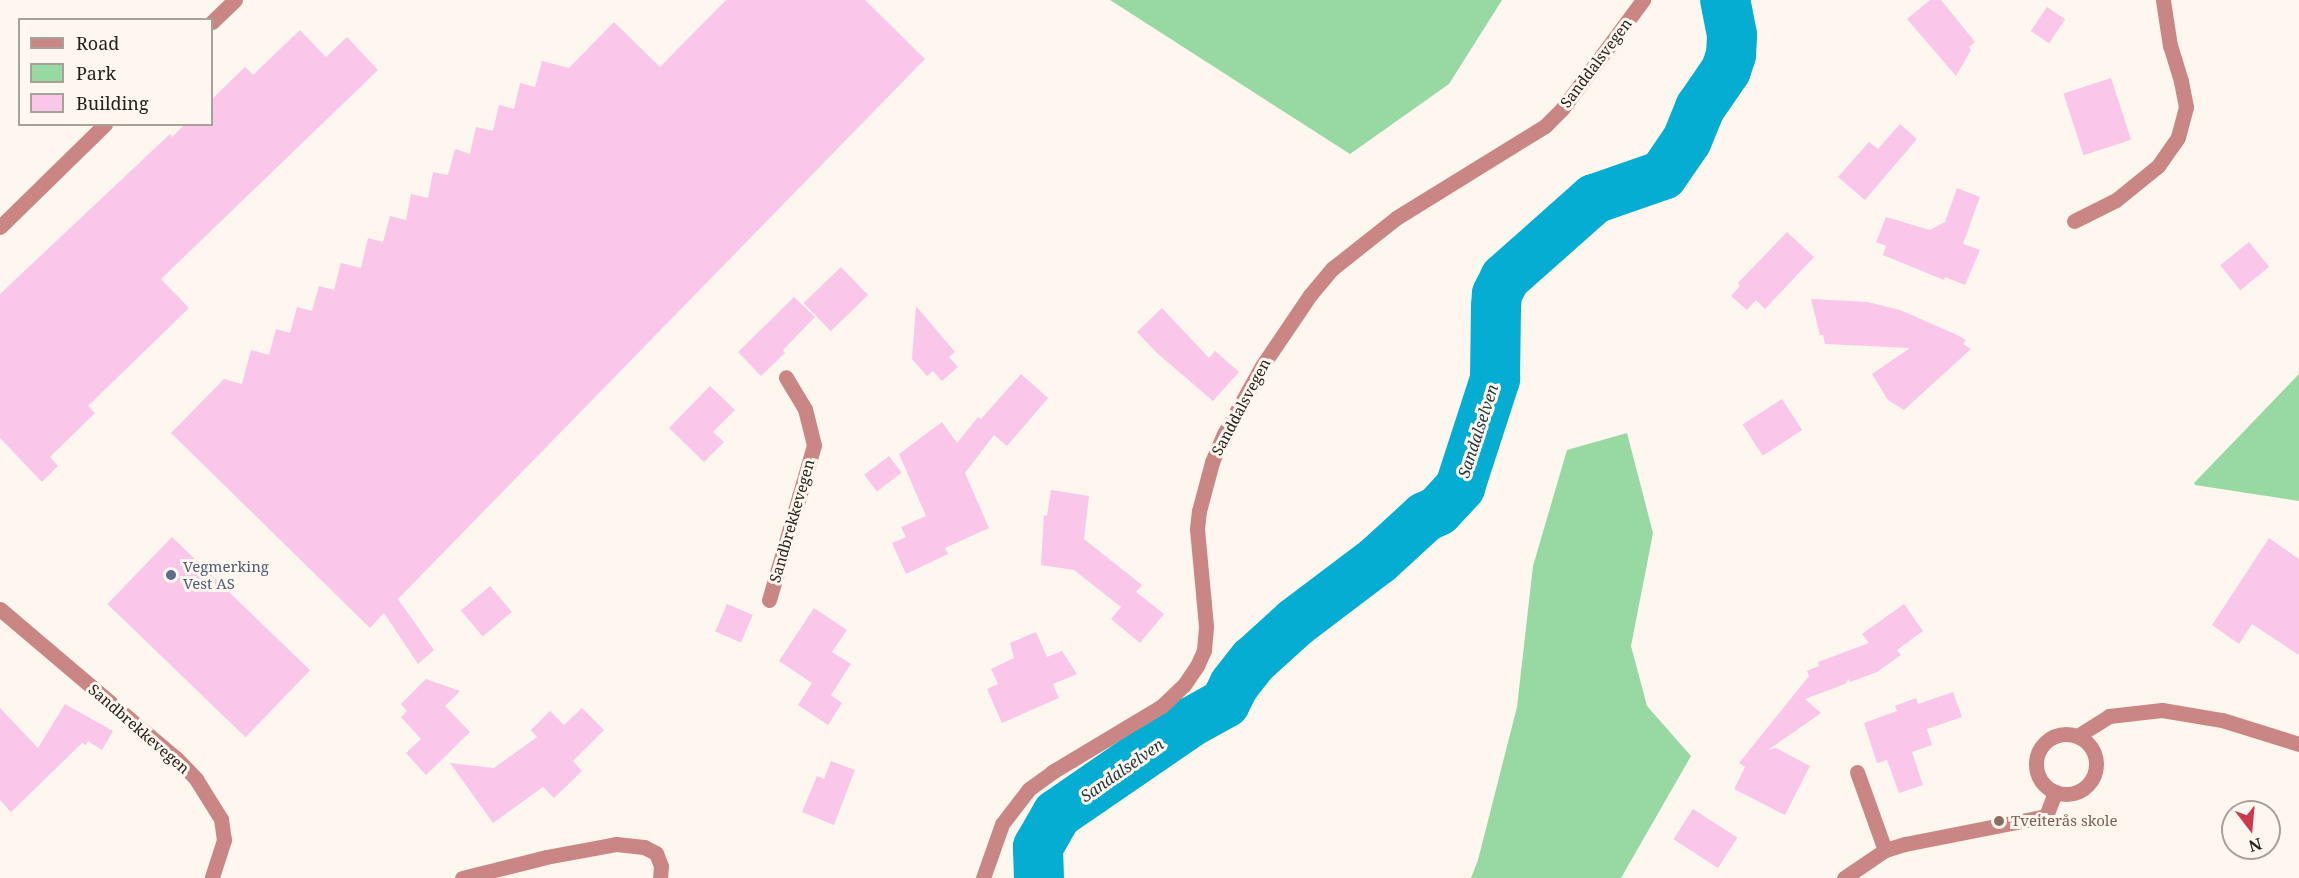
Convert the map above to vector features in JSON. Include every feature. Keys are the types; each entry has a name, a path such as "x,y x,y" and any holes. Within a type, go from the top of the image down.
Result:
{"street":[{"path":"213,21 235,0"},
{"name":"Sanddalsvegen","path":"983,878 1002,824 1029,789 1052,772 1162,706 1184,685 1197,666 1204,650 1206,626 1197,529 1199,511 1212,462 1224,434 1262,366 1310,295 1332,268 1396,218 1545,126 1562,109 1643,0"},
{"path":"2074,221 2116,200 2158,166 2178,137 2186,107 2170,46 2163,0"},
{"path":"0,227 103,126"},
{"name":"Sandbrekkevegen","path":"769,600 814,445 805,409 786,377"},
{"name":"Sandbrekkevegen","path":"0,609 176,758 196,779 221,819 224,840 212,878"},
{"path":"2079,735 2109,716 2162,710 2222,720 2299,744"},
{"path":"2062,733 2079,735 2091,745 2097,759 2095,775 2085,788 2071,794 2055,792 2042,783 2036,768 2037,753 2046,740 2062,733"},
{"path":"1857,772 1885,850"},
{"path":"1844,878 1885,850 2046,816 2055,792"},
{"path":"462,878 546,857 616,844 644,847 656,853 661,866 660,878"}],"green space":[{"path":"1110,0 1502,0 1449,84 1350,154"},
{"path":"2299,374 2299,501 2195,485 2194,483"},
{"path":"1627,433 1653,533 1631,646 1647,706 1691,756 1621,878 1471,878 1478,860 1517,707 1533,566 1567,450"}],"building":[{"path":"726,0 865,0 925,59 398,599 434,650 418,664 384,613 370,628 171,433 224,379 242,384 251,350 269,355 276,329 290,333 297,307 312,311 319,286 334,290 341,263 361,268 368,238 383,242 390,216 406,220 411,194 428,198 433,172 448,175 455,149 470,154 476,127 493,131 499,105 514,109 520,83 535,87 542,61 569,68 614,22 660,67"},
{"path":"1930,0 1941,0 1975,42 1969,47 1971,50 1956,76 1907,19"},
{"path":"2047,7 2065,19 2049,43 2031,31"},
{"path":"300,30 326,57 347,37 378,70 161,279 189,308 88,406 95,413 50,457 58,466 42,482 0,438 0,294 170,134 172,137 183,126 213,126 213,98 245,67 253,75"},
{"path":"2111,78 2131,140 2084,155 2063,93"},
{"path":"1900,124 1917,139 1865,200 1838,177 1869,142 1878,149"},
{"path":"1957,188 1980,197 1963,244 1980,250 1965,285 1945,277 1944,280 1883,255 1886,246 1876,242 1886,217 1930,230 1945,222"},
{"path":"1787,232 1814,257 1765,309 1756,300 1747,310 1731,296 1740,286 1738,283"},
{"path":"2249,242 2269,267 2240,290 2220,265"},
{"path":"841,267 868,295 831,331 804,303"},
{"path":"794,297 815,317 783,350 785,353 761,376 738,352"},
{"path":"1811,299 1868,302 1900,310 1966,340 1963,344 1971,349 1904,410 1888,400 1872,374 1910,348 1825,344 1823,335 1820,335"},
{"path":"916,306 955,352 949,357 958,367 942,381 933,371 927,376 912,359"},
{"path":"1162,308 1209,358 1215,351 1239,372 1213,401 1157,353 1137,332"},
{"path":"1021,374 1048,398 1007,446 994,435 965,473 989,528 945,548 948,554 906,574 892,543 906,537 901,527 926,516 899,454 942,422 957,443 978,417 981,419"},
{"path":"710,386 735,410 713,432 724,442 704,462 669,428"},
{"path":"1782,399 1802,430 1763,456 1743,425"},
{"path":"889,456 902,473 877,491 864,475"},
{"path":"1051,490 1089,496 1084,539 1142,585 1136,592 1164,614 1140,643 1111,619 1121,607 1074,570 1041,565 1044,515 1047,516"},
{"path":"172,537 310,670 246,737 107,604"},
{"path":"2269,538 2299,559 2299,655 2252,624 2239,644 2212,625"},
{"path":"490,586 512,612 483,636 461,610"},
{"path":"727,604 753,615 741,643 715,632"},
{"path":"1904,604 1923,631 1897,650 1901,655 1877,672 1850,682 1849,679 1845,684 1805,699 1821,713 1768,750 1776,748 1810,766 1785,815 1734,789 1745,767 1739,763 1809,676 1807,671 1819,666 1818,662 1869,643 1862,634"},
{"path":"814,608 847,630 832,652 851,664 831,695 842,703 828,725 798,705 812,683 779,661"},
{"path":"1036,632 1047,657 1062,651 1077,674 1053,684 1059,698 1002,723 987,689 998,684 991,669 1014,658 1010,643"},
{"path":"426,679 460,691 445,706 470,732 426,775 406,753 421,739 401,717 407,711 401,704"},
{"path":"1953,692 1962,717 1927,729 1932,745 1912,752 1923,785 1899,793 1887,760 1877,763 1864,723 1897,711 1895,706 1916,698 1918,704"},
{"path":"65,704 113,731 102,750 88,741 86,745 82,743 11,812 0,800 0,708 38,748"},
{"path":"582,708 604,730 573,761 582,771 554,798 543,787 493,823 450,763 494,768 537,737 531,730 550,711 564,725"},
{"path":"831,761 855,770 834,825 802,812 817,776 824,779"},
{"path":"1693,809 1737,838 1718,868 1673,839"}],"waterway":[{"name":"Sandalselven","path":"1039,878 1038,847 1057,814 1191,722 1225,703 1234,685 1253,661 1296,622 1378,560 1425,517 1438,511 1460,487 1495,379 1497,294 1505,278 1594,199 1663,175 1687,140 1700,108 1726,70 1731,55 1732,35 1725,0"}],"place":[{"name":"Vegmerking Vest AS","path":"171,575"},
{"name":"Tveiterås skole","path":"1999,821"}]}
